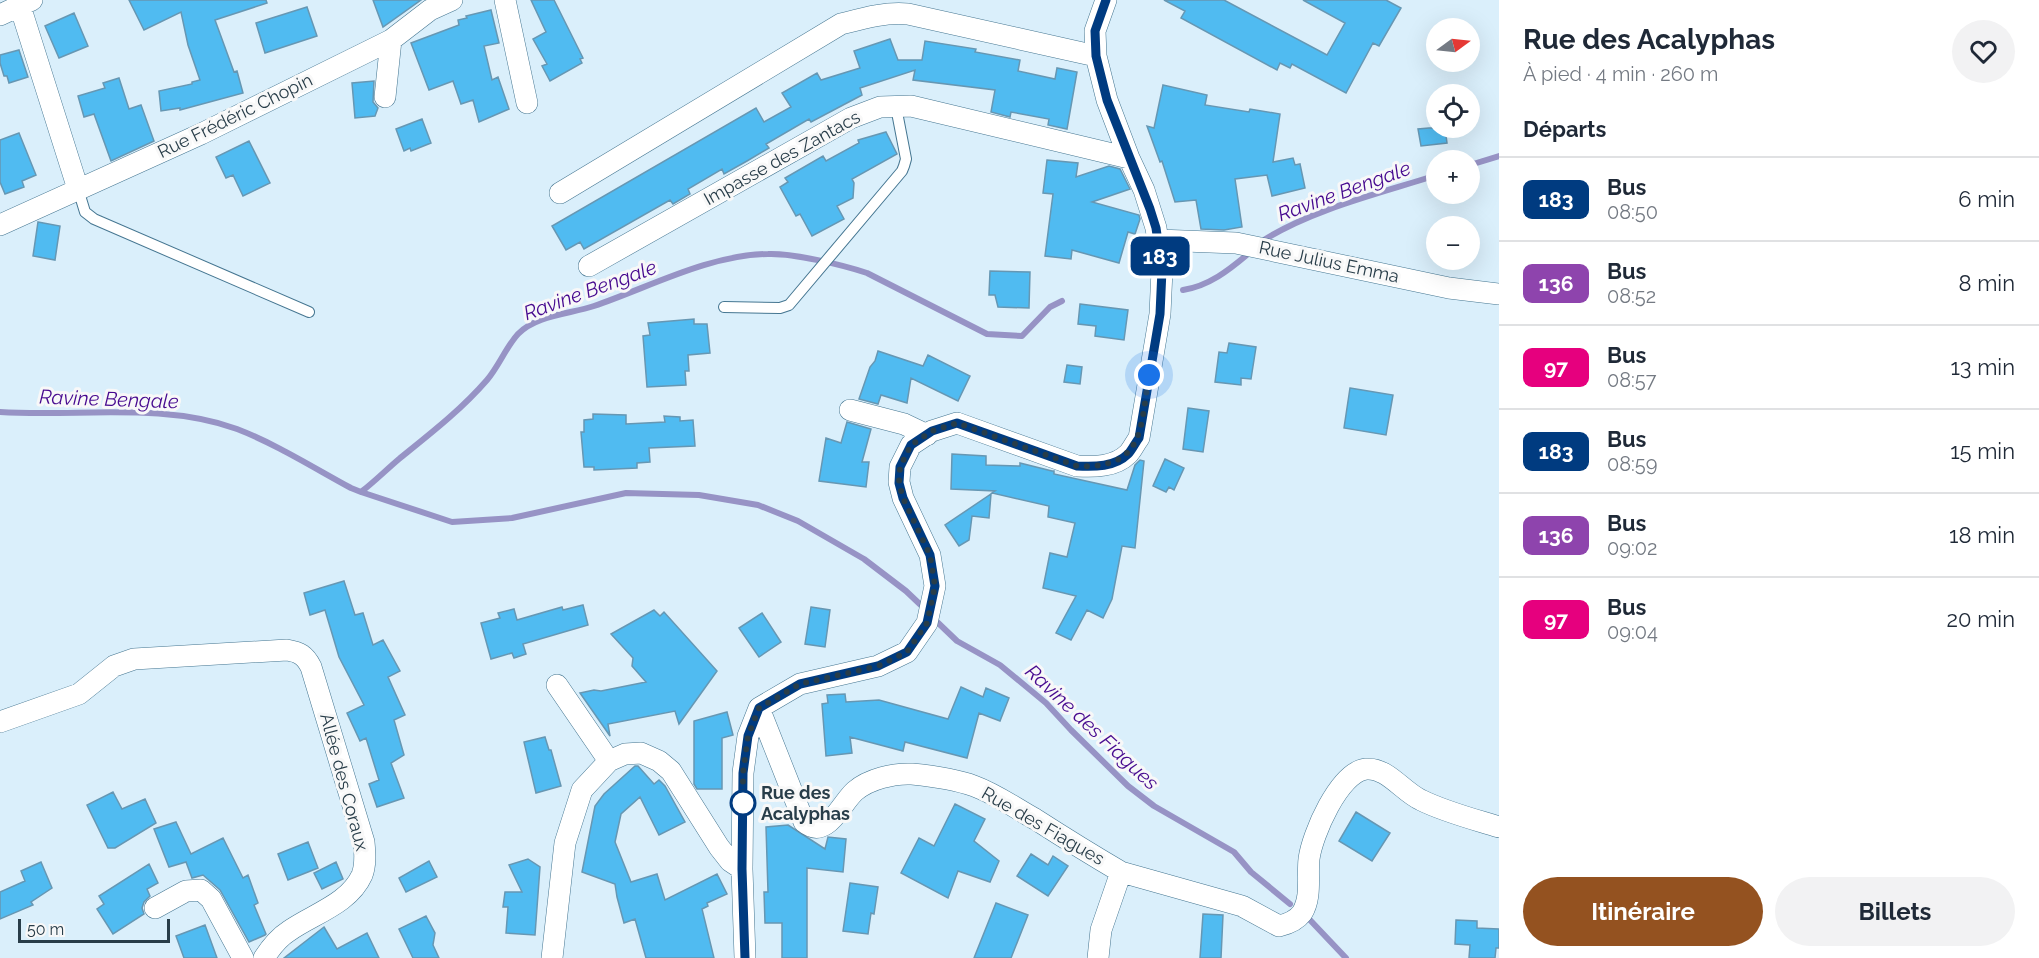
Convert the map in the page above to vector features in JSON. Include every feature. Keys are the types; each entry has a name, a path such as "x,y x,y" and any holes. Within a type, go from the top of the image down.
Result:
{"street":[{"name":"Rue Frédéric Chopin","path":"0,225 201,134 390,40 429,5 452,0"},
{"path":"505,0 527,103"},
{"path":"745,958 742,869 743,773 748,736 759,708 800,684 878,666 907,652 927,623 935,586 930,555 903,498 899,483 900,467 911,445 932,431 957,423 1077,466 1096,467 1113,463 1128,454 1139,438 1160,314 1162,270 1158,240 1144,190 1107,100 1096,56 1095,31 1106,0"},
{"path":"0,15 26,3 78,189"},
{"path":"560,193 841,24 867,17 888,13 908,14 1096,56"},
{"path":"385,97 390,40"},
{"name":"Impasse des Zantacs","path":"589,266 850,118 880,107 911,106 1129,158"},
{"name":"Rue Julius Emma","path":"1158,240 1236,243 1449,288 1499,294"},
{"path":"850,410 904,424 927,435"},
{"name":"Allée des Coraux","path":"0,722 78,694 108,670 134,659 287,650 300,652 311,667 364,842 364,865 363,873 347,896 289,931 274,943 264,958"},
{"path":"557,685 609,761"},
{"name":"Rue des Fiagues","path":"759,708 804,822 809,826 819,827 825,824 835,817 855,791 882,778 910,774 954,780 997,796 1121,872 1101,930 1098,958"},
{"path":"552,958 565,843 582,790 609,761 625,754 641,753 659,760 671,771 719,847 730,861 742,869"},
{"path":"1121,872 1242,906 1279,926 1291,923 1302,913 1307,899 1309,859 1314,837 1323,815 1346,781 1365,769 1374,770 1391,778 1420,800 1499,827"},
{"path":"155,908 186,891 201,890 211,899 243,958"}],"lane":[{"path":"724,307 780,309 789,305 840,246 904,166 906,159 896,107"},
{"path":"78,189 85,212 93,219 309,312"}],"building":[{"path":"129,0 266,0 267,3 215,20 234,72 237,71 243,93 180,110 180,108 161,111 159,91 200,80 188,45 181,12 144,30"},
{"path":"373,0 421,0 383,27"},
{"path":"531,0 554,0 583,58 580,59 582,63 550,81 542,66 547,64 533,39 546,32"},
{"path":"1164,0 1224,0 1327,55 1345,23 1303,0 1386,0 1401,8 1379,46 1373,43 1346,93 1292,64 1290,68 1280,63 1277,70 1181,18 1185,11"},
{"path":"307,7 317,36 265,53 256,23"},
{"path":"491,10 499,43 484,46 492,80 498,77 509,109 479,122 473,100 461,104 453,81 429,90 411,43 459,25 458,20 467,18 466,16"},
{"path":"74,13 88,46 59,58 45,26"},
{"path":"890,39 898,60 922,60 925,41 976,49 975,52 1020,60 1018,71 1055,79 1057,68 1077,72 1067,129 1048,125 1049,119 1011,112 1010,117 991,112 995,90 913,80 915,70 860,88 862,95 811,122 809,119 766,144 769,148 724,174 722,169 688,189 690,194 673,204 670,200 584,249 580,242 566,250 552,226 756,108 764,122 791,107 782,93 817,73 821,80 860,68 854,51"},
{"path":"19,50 28,77 9,83 7,76 4,76 0,55"},
{"path":"119,78 129,109 141,105 154,141 111,161 94,114 84,117 78,96 105,88 103,83"},
{"path":"374,81 373,102 378,108 375,116 355,118 352,83"},
{"path":"1163,85 1207,95 1205,105 1280,114 1273,162 1293,158 1295,165 1300,164 1305,188 1272,196 1267,175 1235,179 1242,227 1224,230 1201,229 1196,200 1175,202 1162,161 1160,162 1147,126 1154,128"},
{"path":"422,119 431,143 411,151 410,148 404,151 396,129"},
{"path":"1426,128 1426,138 1446,138 1447,143 1421,146 1418,129"},
{"path":"886,132 897,154 852,179 853,198 837,206 844,219 812,236 800,214 796,216 780,187 788,182 785,178 823,156 826,161 859,143 858,140"},
{"path":"19,133 36,175 22,181 24,187 5,194 0,182 0,140"},
{"path":"249,141 270,183 243,196 233,175 226,178 216,157"},
{"path":"1047,160 1078,163 1076,177 1109,166 1120,169 1130,189 1092,202 1139,215 1140,219 1135,234 1128,232 1119,263 1072,250 1071,259 1045,256 1053,194 1043,193"},
{"path":"38,222 60,226 55,260 33,256"},
{"path":"990,271 1030,272 1029,308 998,307 995,295 989,295"},
{"path":"1080,304 1128,310 1124,340 1095,336 1096,326 1078,324"},
{"path":"694,319 694,324 707,324 710,353 688,355 689,371 685,371 686,385 647,387 643,336 650,335 648,323"},
{"path":"1229,343 1256,347 1251,379 1241,378 1241,385 1215,382 1219,352 1227,353"},
{"path":"878,351 923,366 928,355 970,376 958,401 911,378 907,403 881,395 878,404 859,399"},
{"path":"1067,365 1082,367 1080,384 1064,382"},
{"path":"1350,388 1393,395 1386,435 1344,428"},
{"path":"1188,408 1209,411 1203,452 1183,449"},
{"path":"593,414 626,415 626,424 665,422 664,416 680,417 680,421 693,420 695,446 649,448 650,462 637,463 637,468 594,470 594,467 584,467 581,432 584,432 584,420 593,419"},
{"path":"847,422 871,429 862,462 869,462 866,487 819,481 826,438 841,443"},
{"path":"952,454 986,456 986,465 1020,466 1020,463 1054,471 1054,474 1127,490 1135,465 1140,460 1144,461 1135,548 1122,546 1112,599 1103,618 1087,610 1071,640 1056,633 1076,596 1043,588 1050,553 1067,557 1075,523 1048,517 1049,506 992,493 995,491 951,489"},
{"path":"1165,459 1184,468 1174,490 1169,487 1166,492 1153,486"},
{"path":"991,494 989,518 972,516 969,540 959,546 945,525"},
{"path":"344,581 355,615 363,613 373,645 383,640 400,671 388,677 405,715 394,720 404,755 391,763 404,798 377,807 369,784 379,780 366,738 360,741 347,713 364,705 339,657 325,610 310,615 304,593"},
{"path":"583,605 588,625 523,644 526,654 514,658 512,653 491,659 481,623 500,618 498,613 514,609 517,620 562,607 563,610"},
{"path":"811,607 830,610 825,647 805,644"},
{"path":"654,610 660,616 664,612 717,671 679,724 675,711 608,724 610,736 580,693 646,682 632,666 633,658 611,634"},
{"path":"762,613 781,642 759,657 739,628"},
{"path":"961,687 983,697 986,688 1009,698 1000,721 979,713 967,758 905,742 903,751 850,737 852,753 826,756 822,704 828,703 827,695 845,694 846,702 879,700 948,719"},
{"path":"727,712 733,735 722,738 722,789 697,789 694,784 694,721"},
{"path":"545,737 561,786 536,793 524,742"},
{"path":"635,766 638,766 654,784 659,780 665,786 685,822 659,835 640,797 621,814 615,842 631,882 657,874 665,900 717,874 727,894 707,903 708,906 702,909 714,958 646,958 635,919 624,923 615,884 582,872 595,806 604,794"},
{"path":"113,792 122,809 145,799 156,823 115,848 108,848 87,805"},
{"path":"955,804 985,819 974,841 999,861 990,882 958,871 948,898 901,873 919,838 934,846"},
{"path":"1356,812 1390,833 1372,861 1339,841"},
{"path":"176,822 191,854 223,838 243,878 248,875 258,903 254,905 265,935 249,942 220,890 203,875 192,878 186,862 169,867 154,829"},
{"path":"788,825 825,849 828,837 846,839 843,872 807,868 807,958 782,958 782,923 765,923 764,892 768,892 766,827"},
{"path":"308,842 318,868 288,880 278,854"},
{"path":"1031,854 1048,865 1053,856 1068,866 1048,896 1017,876"},
{"path":"528,859 540,867 535,935 506,933 508,907 503,907 505,892 522,892 509,865"},
{"path":"429,861 437,877 406,892 399,878"},
{"path":"41,862 52,888 31,902 33,905 0,919 0,892 25,881 21,871"},
{"path":"336,862 343,879 322,889 314,873"},
{"path":"149,864 158,883 147,889 150,896 142,908 144,914 113,934 97,909 104,904 99,896"},
{"path":"850,883 878,887 868,934 843,931"},
{"path":"996,903 1028,915 1011,958 974,958"},
{"path":"1203,914 1223,915 1221,958 1200,958"},
{"path":"426,916 435,933 433,945 439,958 413,958 399,929"},
{"path":"1456,920 1477,921 1477,928 1499,929 1499,948 1496,948 1495,958 1469,958 1470,945 1455,944"},
{"path":"205,925 217,958 184,958 176,936"},
{"path":"324,927 337,949 367,933 379,958 284,958"}],"waterway":[{"name":"Ravine Bengale","path":"1480,162 1499,156"},
{"name":"Ravine Bengale","path":"1264,240 1304,219 1426,178"},
{"name":"Ravine Bengale","path":"0,412 150,413 208,421 237,429 266,442 361,492 467,401 487,380 514,339 525,328 544,319 594,306 680,273 723,260 778,254 818,260 857,270 987,334 1022,336 1050,307 1062,301"},
{"name":"Ravine Bengale","path":"1183,290 1210,281 1248,254"},
{"name":"Ravine des Fiagues","path":"361,492 452,522 512,518 626,493 699,495 758,505 798,521 864,559 906,591 926,610"},
{"name":"Ravine des Fiagues","path":"933,618 957,641 1000,665 1046,703 1128,786 1154,806 1234,852 1251,872 1290,904"},
{"name":"Ravine des Fiagues","path":"1310,920 1346,958"}],"bus line":[{"name":"183","path":"745,958 742,869 743,773 748,736 759,708 800,684 878,666 907,652 927,623 935,586 930,555 903,498 899,483 900,467 911,445 932,431 957,423 1077,466 1096,467 1113,463 1128,454 1139,438 1160,314 1162,270 1156,228 1144,190 1107,100 1096,56 1095,31 1106,0"}],"place":[{"name":"Rue des Acalyphas","path":"743,803"}],"route":[{"path":"743,803 743,773 748,736 759,708 800,684 878,666 907,652 927,623 935,586 930,555 903,498 899,483 900,467 911,445 932,431 957,423 1077,466 1096,467 1113,463 1128,454 1139,438 1149,375"}]}
